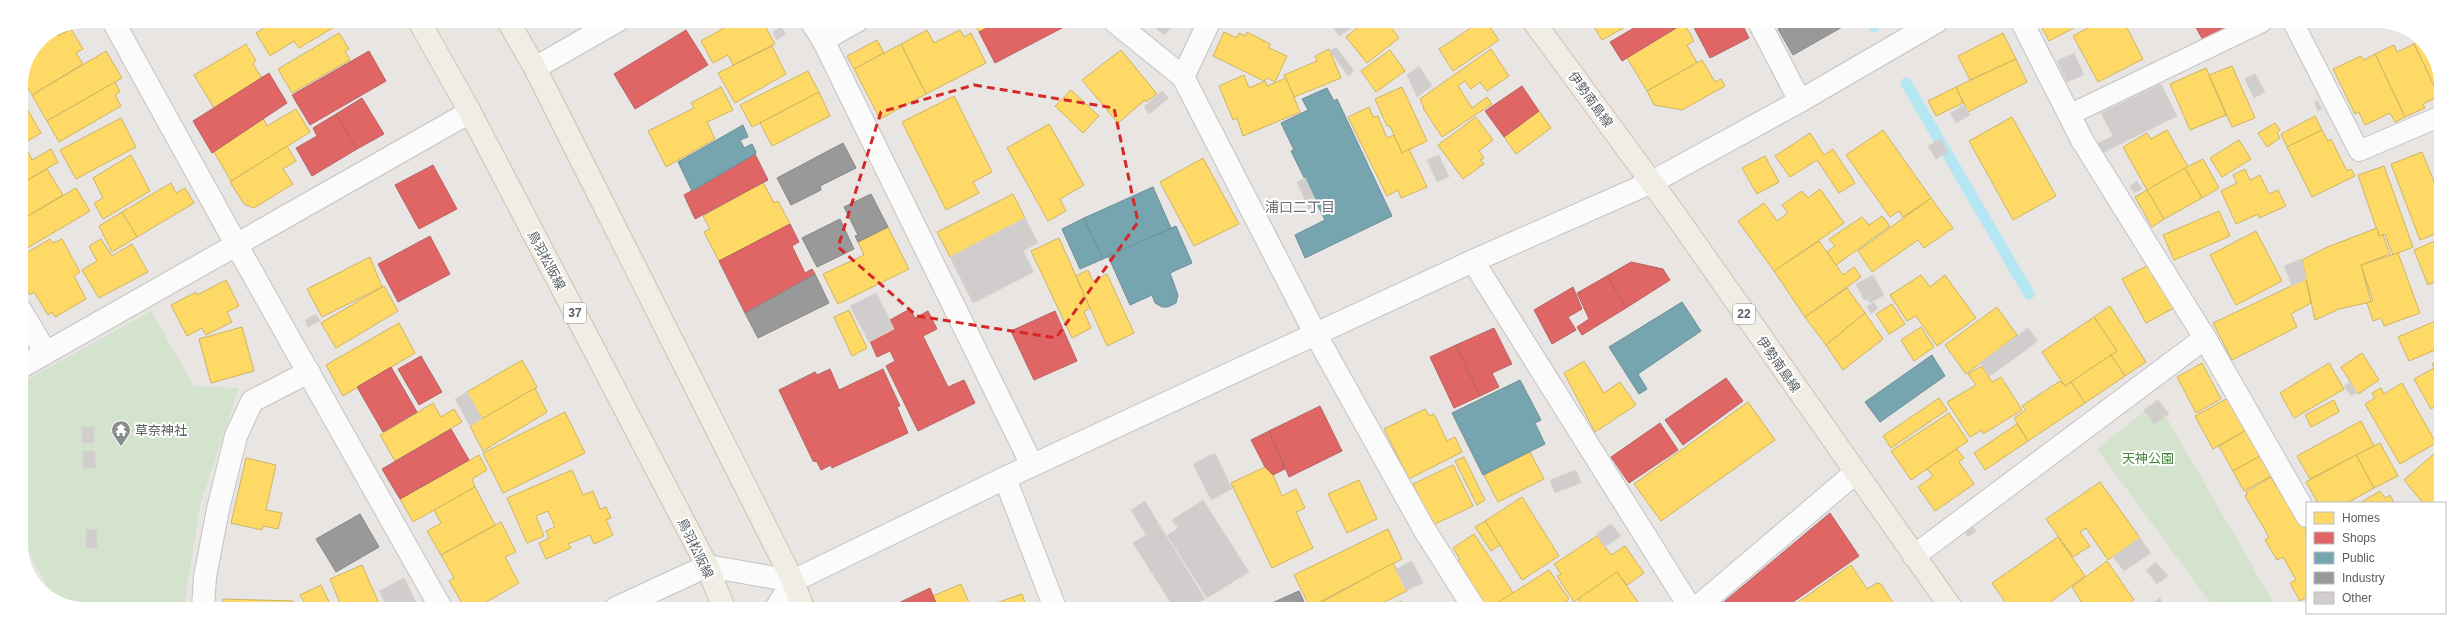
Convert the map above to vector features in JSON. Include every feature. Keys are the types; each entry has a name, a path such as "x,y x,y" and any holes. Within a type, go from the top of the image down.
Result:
{"main road":[{"name":"鳥羽松阪線","path":"423,28 470,112 707,566 722,602"},
{"path":"512,28 535,68 793,581 801,602"},
{"name":"伊勢南島線","path":"1538,28 1652,182 1947,602"}],"street":[{"path":"117,28 236,244 438,602"},
{"path":"535,68 605,28"},
{"path":"815,28 823,40 1032,465"},
{"path":"823,40 844,28"},
{"path":"1122,28 1183,77 1316,335 1424,529 1470,602"},
{"path":"1183,77 1206,28"},
{"path":"1762,28 1800,101"},
{"path":"780,602 793,581 1005,478 1473,261 1652,182 1800,101 1926,28"},
{"path":"2025,28 2082,140 2204,338 2306,514"},
{"path":"28,363 470,112"},
{"path":"1473,261 1687,602"},
{"path":"28,323 46,353"},
{"path":"1914,556 2204,338"},
{"path":"203,602 205,577 218,508 236,436 252,400 309,372"},
{"path":"1704,602 1855,473"},
{"path":"1005,478 1053,602"},
{"path":"629,602 707,566 793,581"}],"lane":[{"path":"2069,115 2250,28"},
{"path":"2295,28 2359,151 2434,119"}],"highlighted area":[{"path":"974,85 1114,108 1138,222 1056,338 917,316 838,247 881,112"}],"green space":[{"name":"草奈神社","path":"151,311 194,386 239,388 200,505 185,602 74,601 63,598 48,588 28,552 28,548 28,379"},
{"name":"天神公園","path":"2157,401 2273,602 2210,602 2097,449"}],"building: Homes":[{"path":"264,28 333,28 299,48 294,41 270,56 256,33"},
{"path":"724,28 766,28 775,44 733,65 728,55 713,63 701,41"},
{"path":"977,28 987,28 979,32"},
{"path":"1357,28 1392,28 1399,38 1367,63 1346,37"},
{"path":"1471,28 1490,28 1499,40 1453,71 1439,49"},
{"path":"1595,28 1623,28 1602,40"},
{"path":"1676,28 1687,28 1694,41 1687,45 1697,63 1647,91 1627,58"},
{"path":"2042,28 2074,28 2049,41"},
{"path":"2088,28 2127,28 2143,59 2098,82 2073,36"},
{"path":"71,30 83,49 76,53 83,64 32,95 28,88 28,85 32,63 45,45 58,36"},
{"path":"927,30 934,43 960,30 964,37 971,33 986,63 926,94 901,44"},
{"path":"1224,32 1237,38 1239,33 1246,36 1247,32 1270,44 1269,48 1287,56 1275,82 1267,78 1264,81 1213,56"},
{"path":"339,33 349,49 345,51 350,60 292,93 278,69"},
{"path":"2003,33 2016,59 1970,80 1958,56"},
{"path":"877,40 884,53 854,69 847,56"},
{"path":"2415,43 2420,48 2430,63 2434,86 2414,44"},
{"path":"246,44 256,61 253,64 262,78 214,108 194,75"},
{"path":"901,44 926,94 880,119 854,69"},
{"path":"2414,44 2434,86 2434,98 2423,104 2425,108 2405,117 2375,54 2394,45 2397,52"},
{"path":"772,46 786,74 735,103 718,73"},
{"path":"1329,49 1341,78 1294,97 1284,75 1317,61 1315,56"},
{"path":"1491,49 1509,76 1487,91 1480,82 1471,89 1465,81 1458,86 1472,108 1487,97 1492,104 1442,137 1423,108 1424,107 1420,99"},
{"path":"1121,50 1157,94 1146,102 1145,100 1118,123 1082,80"},
{"path":"1390,50 1405,71 1376,92 1361,71"},
{"path":"106,51 122,78 47,121 32,95"},
{"path":"2375,54 2405,117 2395,122 2390,113 2365,125 2359,112 2355,114 2333,69 2361,56 2364,60"},
{"path":"2016,59 2027,82 1968,112 1956,87"},
{"path":"1702,60 1715,82 1721,79 1725,86 1682,110 1654,105 1647,91"},
{"path":"2232,66 2255,118 2232,127 2209,75"},
{"path":"2206,68 2226,115 2190,130 2170,84"},
{"path":"808,71 819,92 752,127 740,105"},
{"path":"1244,75 1249,88 1265,81 1267,86 1286,78 1300,112 1243,136 1237,118 1233,120 1219,86"},
{"path":"115,82 120,92 115,95 121,106 59,142 47,121"},
{"path":"721,87 733,110 707,122 715,139 666,167 648,131 694,108 691,103"},
{"path":"1402,87 1427,141 1402,153 1390,126 1387,126 1375,99"},
{"path":"1956,87 1963,103 1936,116 1928,101"},
{"path":"1071,90 1099,116 1083,133 1055,106"},
{"path":"819,92 830,116 772,146 760,123"},
{"path":"954,96 992,172 973,182 979,193 946,210 902,122"},
{"path":"1369,107 1373,117 1378,116 1387,138 1394,135 1402,153 1409,149 1427,187 1401,198 1398,190 1387,196 1348,117"},
{"path":"296,109 310,132 231,181 214,152 263,118 267,126"},
{"path":"28,111 41,133 28,141"},
{"path":"1539,111 1551,128 1516,154 1504,137"},
{"path":"2315,116 2322,130 2287,147 2281,134"},
{"path":"1476,117 1493,140 1479,151 1484,158 1480,160 1484,164 1463,179 1438,145"},
{"path":"2012,117 2056,196 2013,220 1969,141"},
{"path":"121,118 136,147 76,179 60,150"},
{"path":"2275,123 2280,130 2277,133 2280,138 2267,147 2258,133"},
{"path":"1049,124 1084,185 1060,199 1066,211 1048,221 1007,148"},
{"path":"1883,130 1931,198 1903,217 1899,211 1890,217 1846,155"},
{"path":"2167,130 2188,167 2147,190 2123,147 2147,133 2151,139"},
{"path":"2322,130 2328,141 2331,139 2347,171 2351,169 2355,176 2312,197 2287,147"},
{"path":"1810,133 1824,155 1833,149 1855,183 1839,193 1817,160 1790,177 1775,156"},
{"path":"2239,140 2251,159 2222,177 2210,158"},
{"path":"287,146 296,161 283,169 293,184 254,208 244,204 230,182"},
{"path":"51,149 58,162 28,180 28,152 32,160"},
{"path":"2422,152 2434,182 2434,234 2420,240 2391,164"},
{"path":"131,155 150,191 103,219 94,203 103,198 93,178"},
{"path":"1765,156 1779,182 1757,194 1742,168"},
{"path":"1203,158 1239,224 1194,246 1160,182"},
{"path":"2203,159 2219,188 2202,198 2185,168"},
{"path":"2384,166 2413,247 2393,255 2385,234 2379,236 2358,175"},
{"path":"2185,168 2202,198 2164,219 2147,190"},
{"path":"47,169 63,195 28,216 28,180"},
{"path":"2245,169 2250,180 2260,175 2269,194 2278,190 2286,206 2259,218 2258,214 2236,224 2221,191 2237,183 2233,175"},
{"path":"763,182 774,203 778,201 790,224 719,261 704,232 710,229 703,216"},
{"path":"171,183 176,193 185,188 194,203 137,237 122,212"},
{"path":"76,188 90,211 28,248 28,216"},
{"path":"1820,189 1844,223 1774,271 1738,221 1764,203 1777,221 1788,213 1782,205 1802,191 1808,198"},
{"path":"2147,190 2164,219 2152,227 2135,197"},
{"path":"1013,194 1025,218 950,257 937,232"},
{"path":"1931,198 1953,228 1924,248 1918,240 1872,272 1858,251"},
{"path":"2219,211 2230,236 2174,260 2163,235"},
{"path":"122,212 137,237 112,252 99,226"},
{"path":"1882,216 1890,226 1836,265 1827,252 1835,246 1829,239 1862,217 1869,225"},
{"path":"888,227 909,269 838,304 823,274 864,255 858,242"},
{"path":"2377,228 2379,236 2383,235 2390,254 2361,265 2371,302 2339,309 2315,320 2302,260 2325,248"},
{"path":"2256,231 2282,281 2236,305 2210,255"},
{"path":"1059,238 1090,308 1084,312 1091,328 1072,338 1031,251"},
{"path":"50,239 53,243 62,239 80,272 74,276 86,299 55,317 52,312 48,315 34,292 30,295 28,291 28,252"},
{"path":"101,239 112,256 132,244 148,272 99,298 82,270 97,261 89,246"},
{"path":"1819,241 1843,275 1854,267 1861,277 1805,317 1774,271"},
{"path":"2434,242 2434,282 2428,285 2414,250"},
{"path":"2398,253 2420,313 2384,326 2381,318 2373,321 2367,303 2373,301 2361,265"},
{"path":"370,257 382,287 322,317 307,289"},
{"path":"2150,264 2174,308 2146,323 2122,279"},
{"path":"1088,270 1093,281 1107,274 1134,333 1107,346 1076,276"},
{"path":"1921,275 1930,287 1945,275 1976,318 1937,346 1916,316 1907,321 1890,295"},
{"path":"2306,279 2311,303 2291,314 2297,327 2232,360 2213,323"},
{"path":"226,280 239,306 227,312 232,322 206,335 202,328 187,336 171,305 196,292 197,295"},
{"path":"384,286 398,311 336,348 321,323"},
{"path":"1847,288 1865,313 1826,345 1805,317"},
{"path":"1892,304 1905,324 1889,334 1876,314"},
{"path":"2110,306 2146,362 2125,376 2111,355 2117,351 2094,317"},
{"path":"1997,307 2017,335 1966,374 1945,345"},
{"path":"849,310 867,348 852,356 834,317"},
{"path":"1865,313 1883,339 1843,370 1826,345"},
{"path":"2094,317 2117,351 2065,386 2042,352"},
{"path":"2434,322 2434,351 2409,361 2398,337"},
{"path":"399,323 415,353 343,396 326,365"},
{"path":"242,327 254,371 211,383 199,339"},
{"path":"1921,327 1934,347 1914,361 1901,340"},
{"path":"2362,353 2379,380 2358,394 2341,367"},
{"path":"2111,355 2125,376 2085,403 2071,382"},
{"path":"522,360 537,387 482,419 467,392"},
{"path":"1584,361 1604,393 1620,382 1636,405 1595,432 1564,373"},
{"path":"2202,363 2221,399 2196,413 2177,377"},
{"path":"2329,363 2344,389 2294,418 2280,393"},
{"path":"1982,366 1992,382 2001,377 2022,410 1983,434 1982,430 1970,437 1947,402 1976,385 1968,374"},
{"path":"2434,368 2434,407 2431,409 2414,379"},
{"path":"2060,381 2065,386 2071,382 2085,403 2028,441 2014,418 2026,410 2022,406"},
{"path":"2402,383 2434,439 2434,444 2400,464 2365,404 2375,398 2372,393 2381,388 2384,394"},
{"path":"535,388 547,412 483,451 470,426"},
{"path":"1939,398 1947,410 1891,448 1883,436"},
{"path":"2228,398 2246,430 2213,449 2195,416"},
{"path":"2334,400 2339,412 2311,427 2305,415"},
{"path":"1748,402 1775,440 1661,521 1634,484"},
{"path":"433,403 441,417 454,409 462,422 395,461 380,435"},
{"path":"1425,409 1429,416 1434,414 1447,441 1455,437 1462,452 1409,479 1384,429"},
{"path":"565,412 585,453 503,493 483,453"},
{"path":"1949,413 1968,441 1911,480 1891,451"},
{"path":"2361,421 2374,446 2310,479 2297,456"},
{"path":"2017,424 2028,441 1985,470 1974,453"},
{"path":"2245,431 2260,456 2233,471 2219,446"},
{"path":"2380,443 2398,476 2374,488 2356,455"},
{"path":"1957,449 1964,458 1959,462 1974,484 1935,511 1918,487 1933,476 1927,469"},
{"path":"1530,452 1544,479 1498,502 1484,475"},
{"path":"2434,454 2434,502 2422,502 2404,480"},
{"path":"479,455 487,470 472,479 475,487 413,522 400,499"},
{"path":"2356,455 2374,488 2349,502 2317,502 2306,482"},
{"path":"2260,456 2271,476 2244,491 2233,471"},
{"path":"1464,457 1485,500 1477,505 1455,461"},
{"path":"246,458 276,465 266,510 282,513 278,529 263,526 262,530 231,523"},
{"path":"1453,465 1473,506 1433,525 1413,484"},
{"path":"1265,467 1273,475 1282,496 1296,489 1305,508 1296,512 1313,548 1272,568 1231,483"},
{"path":"572,470 583,495 593,491 600,509 606,507 611,518 606,520 613,535 594,544 590,535 568,544 571,548 546,559 539,543 549,538 546,531 555,527 548,511 536,516 544,536 527,543 507,498"},
{"path":"2271,477 2276,486 2279,484 2306,529 2306,598 2300,601 2290,583 2296,580 2283,557 2277,560 2265,540 2269,537 2245,496 2247,495 2246,492"},
{"path":"1359,480 1377,519 1347,533 1328,494"},
{"path":"2100,482 2140,538 2108,560 2086,528 2080,532 2090,546 2073,557 2046,519"},
{"path":"475,487 495,525 441,555 427,531 441,523 434,510"},
{"path":"2380,491 2385,498 2390,495 2394,502 2362,502"},
{"path":"1522,497 1559,556 1522,580 1485,521"},
{"path":"1485,521 1500,545 1491,551 1475,527"},
{"path":"501,522 516,552 505,557 519,583 486,602 461,602 449,581 454,578 441,555"},
{"path":"1388,529 1402,559 1320,602 1308,602 1294,575"},
{"path":"1474,534 1514,594 1501,602 1482,602 1455,562 1460,559 1453,548"},
{"path":"1597,536 1611,555 1625,546 1644,573 1627,585 1617,572 1574,602 1557,576 1561,574 1554,564"},
{"path":"2058,537 2085,576 2050,602 2005,602 1992,583"},
{"path":"2107,561 2134,600 2131,602 2082,602 2072,587"},
{"path":"1393,563 1407,591 1384,602 1322,602"},
{"path":"362,565 378,602 340,602 330,579"},
{"path":"1851,565 1867,589 1877,583 1881,584 1892,602 1798,602"},
{"path":"1549,570 1569,599 1565,602 1499,602"},
{"path":"1617,572 1638,602 1580,602 1578,599"},
{"path":"961,584 968,602 936,602 933,596"},
{"path":"321,585 329,602 304,602 300,595"},
{"path":"1022,594 1025,602 999,602"},
{"path":"223,599 293,601 293,602 223,602"}],"building: Shops":[{"path":"987,28 1062,28 995,63 979,32"},
{"path":"1634,28 1676,28 1622,61 1610,42"},
{"path":"1694,28 1744,28 1749,38 1710,58"},
{"path":"2196,28 2229,28 2204,42"},
{"path":"686,30 708,65 635,109 614,74"},
{"path":"369,51 386,81 310,125 292,95"},
{"path":"269,73 287,103 212,153 193,121"},
{"path":"1522,86 1539,111 1504,137 1485,111"},
{"path":"362,98 384,134 357,149 336,114"},
{"path":"336,114 357,149 312,176 296,148 317,136 313,128"},
{"path":"755,154 768,180 695,219 684,195"},
{"path":"433,165 457,209 419,229 395,185"},
{"path":"790,224 799,242 792,246 805,273 812,269 815,274 745,313 719,261"},
{"path":"430,236 450,274 398,302 378,264"},
{"path":"1631,262 1663,269 1670,280 1626,308 1607,276"},
{"path":"1607,276 1626,308 1582,335 1577,327 1589,319 1577,293"},
{"path":"1573,287 1582,309 1568,317 1576,330 1552,344 1534,310"},
{"path":"910,309 915,318 928,311 937,329 923,336 948,387 964,380 975,403 918,431 886,366 895,361 890,351 877,357 870,341 894,329 890,320"},
{"path":"1055,311 1077,361 1034,380 1011,331"},
{"path":"1494,328 1512,364 1492,373 1499,387 1480,396 1456,345"},
{"path":"1456,345 1480,396 1454,408 1430,357"},
{"path":"421,356 442,392 419,405 398,369"},
{"path":"391,367 417,412 383,432 357,387"},
{"path":"830,369 839,390 883,369 900,406 897,407 908,433 832,468 831,465 821,470 817,462 813,461 779,390 815,372 817,375"},
{"path":"1726,378 1743,401 1683,445 1665,420"},
{"path":"1320,406 1342,451 1289,477 1269,431"},
{"path":"1660,423 1678,450 1629,483 1611,457"},
{"path":"451,429 469,460 400,499 382,469"},
{"path":"1269,431 1285,469 1273,475 1265,467 1251,440"},
{"path":"1830,513 1859,556 1793,602 1724,602"},
{"path":"930,588 936,602 901,602"}],"building: Public":[{"path":"1327,88 1334,101 1337,99 1392,216 1305,258 1295,235 1325,220 1291,151 1294,150 1281,123 1308,110 1302,99"},
{"path":"743,125 748,137 740,140 744,148 752,144 756,152 755,154 692,191 678,162"},
{"path":"1153,187 1171,228 1103,259 1084,218"},
{"path":"1084,218 1103,259 1080,269 1062,229"},
{"path":"1176,226 1192,263 1170,273 1178,295 1176,303 1168,307 1162,307 1155,303 1152,295 1130,305 1108,256"},
{"path":"1682,302 1701,331 1638,374 1647,389 1639,394 1609,347"},
{"path":"1932,355 1945,376 1880,422 1865,402"},
{"path":"1520,380 1541,420 1535,423 1545,444 1483,475 1452,413"}],"building: Industry":[{"path":"1780,28 1840,28 1793,55 1778,29"},
{"path":"843,143 856,168 820,186 821,190 791,205 777,178"},
{"path":"871,194 888,227 858,242 855,236 858,235 844,207"},
{"path":"840,219 854,249 817,267 802,238"},
{"path":"815,274 829,303 758,338 745,313"},
{"path":"360,514 379,547 336,572 316,539"},
{"path":"1299,591 1304,602 1274,602"}],"building: Other":[{"path":"782,28 786,34 777,40 773,32"},
{"path":"1155,28 1170,28 1164,35"},
{"path":"1334,28 1351,28 1339,36"},
{"path":"1336,47 1354,71 1348,76 1330,51"},
{"path":"2074,53 2084,75 2067,82 2057,61"},
{"path":"1419,66 1432,86 1417,97 1407,75"},
{"path":"2255,74 2265,92 2254,98 2245,79"},
{"path":"2161,84 2177,116 2102,153 2098,143 2113,136 2101,113"},
{"path":"1162,91 1169,98 1149,114 1144,107"},
{"path":"2317,100 2322,109 2318,111 2314,103"},
{"path":"1964,105 1970,115 1956,123 1950,113"},
{"path":"1941,139 1948,152 1936,159 1928,146"},
{"path":"1439,155 1449,177 1437,182 1427,160"},
{"path":"1305,178 1317,204 1309,209 1297,182"},
{"path":"2137,181 2142,189 2134,193 2130,186"},
{"path":"1025,218 1038,243 1023,251 1034,272 973,303 950,257"},
{"path":"2301,259 2306,279 2292,286 2284,266"},
{"path":"1873,275 1884,295 1870,303 1867,299 1864,300 1856,284"},
{"path":"876,293 894,329 869,342 850,306"},
{"path":"1874,302 1878,308 1871,314 1867,306"},
{"path":"316,314 320,321 308,327 305,320"},
{"path":"2028,328 2038,341 1990,376 1980,363"},
{"path":"2350,382 2357,392 2351,396 2344,386"},
{"path":"467,392 482,419 470,426 455,399"},
{"path":"2158,400 2169,414 2154,424 2144,410"},
{"path":"82,427 94,427 94,443 82,443"},
{"path":"83,451 95,451 96,468 83,468"},
{"path":"1215,453 1232,489 1211,500 1193,464"},
{"path":"1576,470 1581,483 1555,493 1550,480"},
{"path":"1203,500 1249,572 1207,598 1167,535 1178,528 1172,520"},
{"path":"1145,501 1160,526 1146,535 1131,510"},
{"path":"1611,524 1621,536 1605,547 1596,534"},
{"path":"1160,526 1205,599 1200,602 1170,602 1133,543"},
{"path":"1972,526 1976,531 1968,537 1964,532"},
{"path":"86,529 97,530 97,548 86,548"},
{"path":"2140,538 2151,553 2124,571 2113,557"},
{"path":"1412,561 1423,583 1406,591 1396,569"},
{"path":"2156,562 2168,576 2157,584 2146,570"},
{"path":"404,578 416,602 385,602 379,591"},
{"path":"2160,598 2163,602 2154,602"}],"waterway":[{"path":"1906,83 2029,294"}],"place":[{"name":"草奈神社","path":"121,447"}],"district":[{"name":"浦口二丁目","path":"1300,207"}]}
